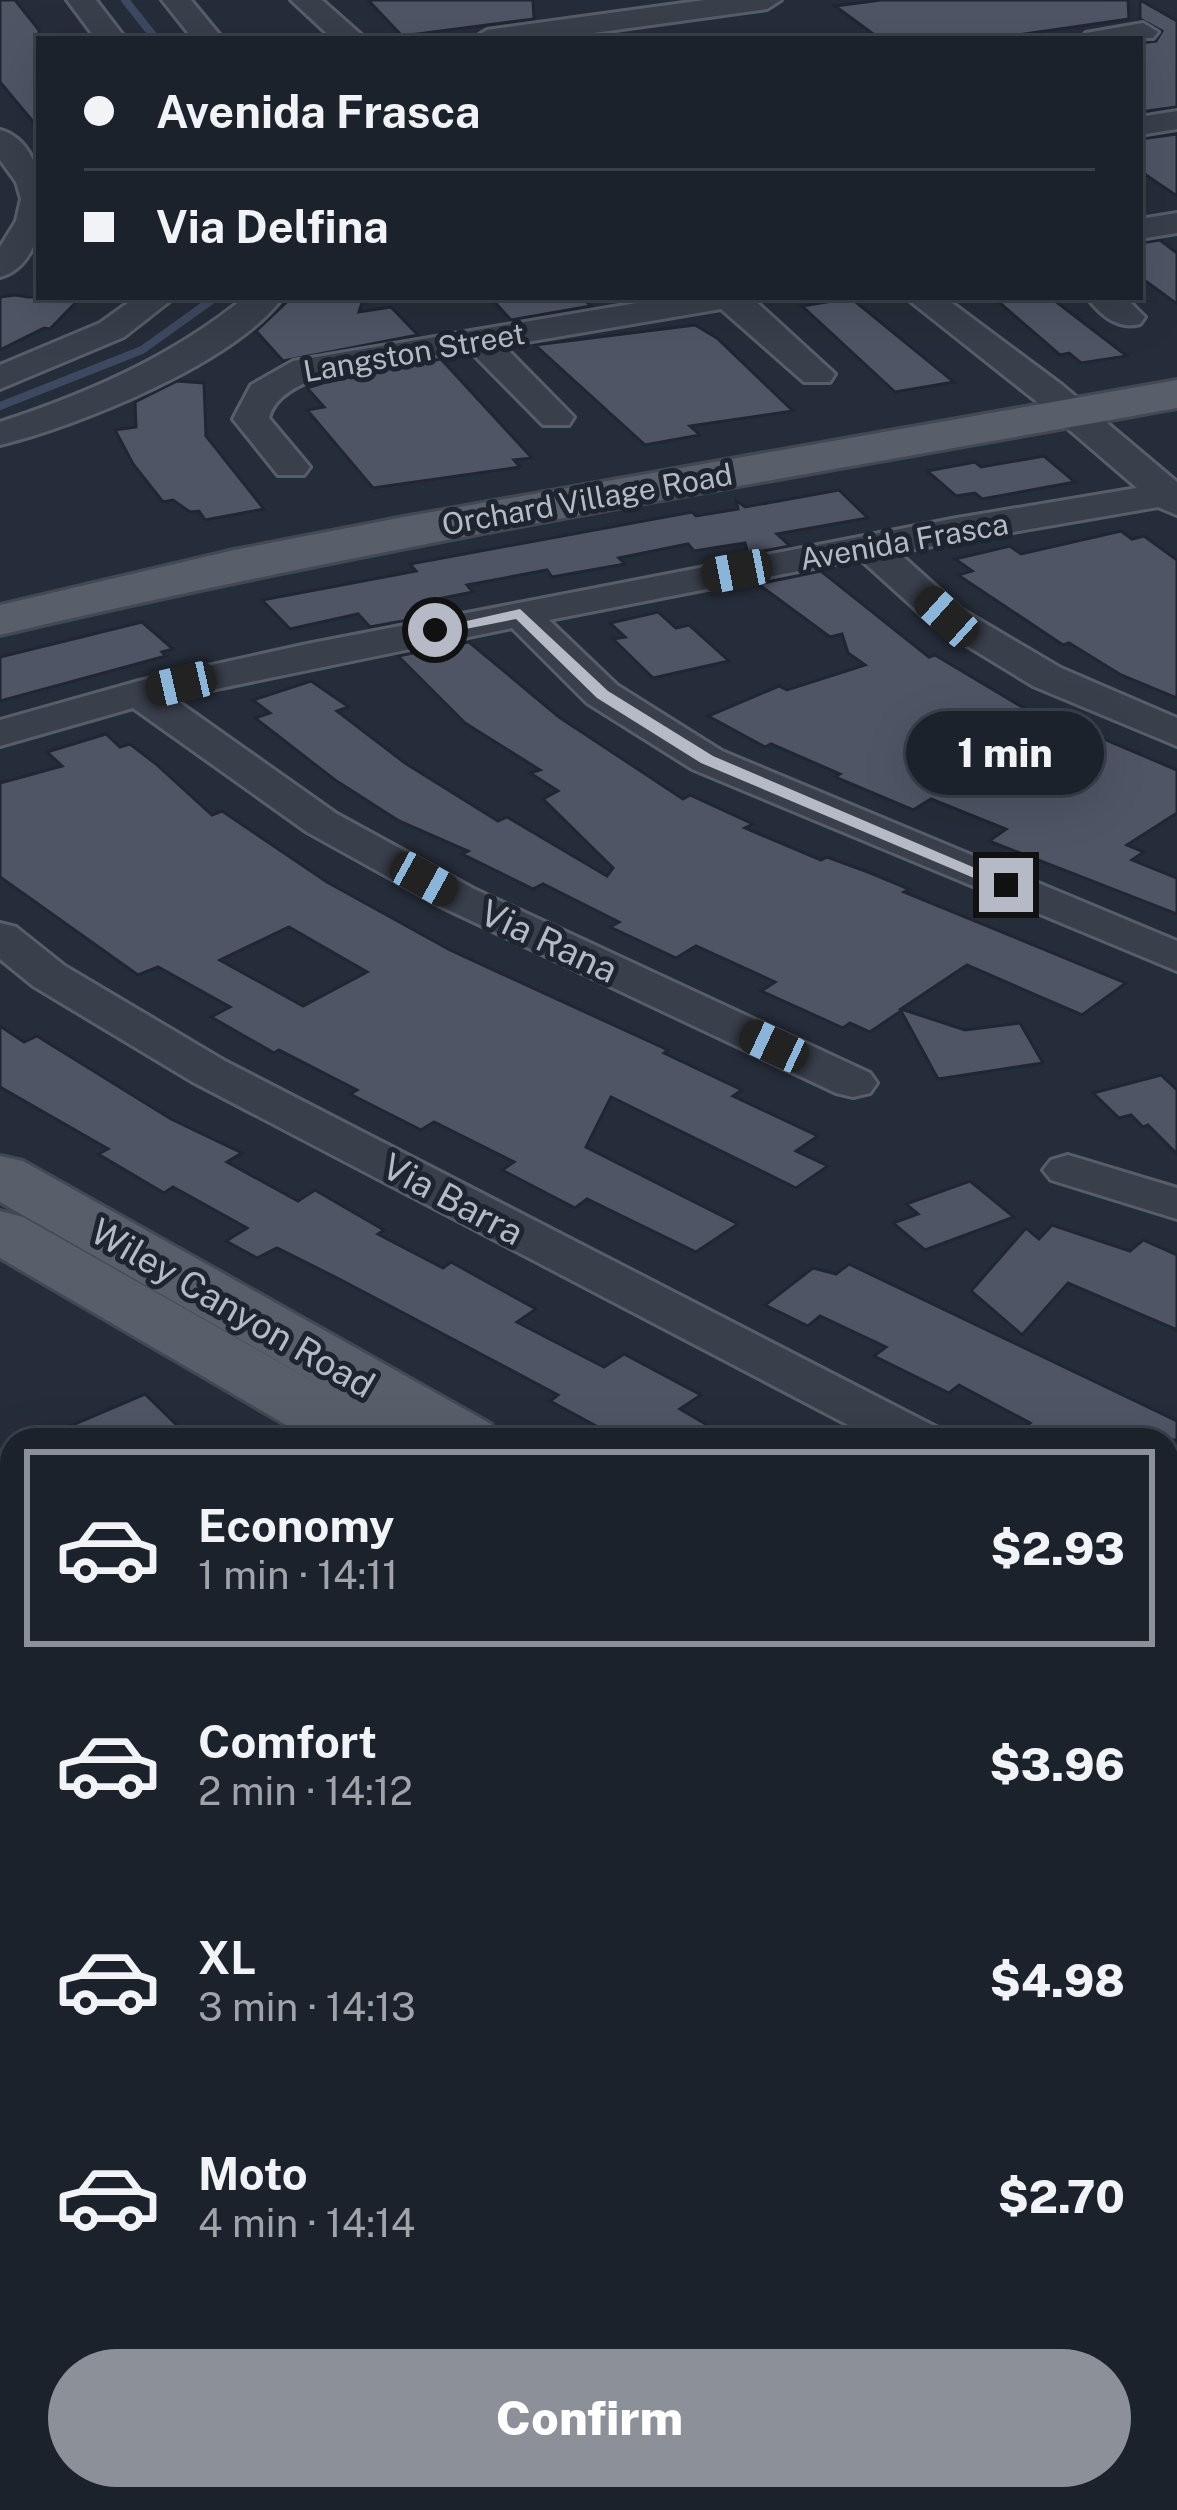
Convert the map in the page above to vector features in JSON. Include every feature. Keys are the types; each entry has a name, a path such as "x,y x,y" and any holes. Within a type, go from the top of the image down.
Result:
{"main road":[{"name":"Orchard Village Road","path":"0,620 234,565 1062,404 1177,370"},
{"name":"Orchard Village Road","path":"0,593 327,522 1062,404 1177,394"},
{"name":"Wiley Canyon Road","path":"0,1175 445,1428"},
{"name":"Wiley Canyon Road","path":"0,1231 341,1428"}],"street":[{"path":"81,0 109,36"},
{"path":"176,0 206,36"},
{"path":"305,0 347,36"},
{"path":"560,0 595,32"},
{"path":"533,36 595,32 767,0"},
{"path":"1116,36 1143,32"},
{"path":"1143,126 1177,120"},
{"path":"0,139 35,188 34,215 22,244 0,267"},
{"path":"1143,229 1177,223"},
{"path":"0,378 112,330 154,300"},
{"path":"0,434 125,388 188,355 262,300"},
{"name":"Langston Street","path":"291,466 251,418 254,401 266,387 305,368 713,300"},
{"path":"734,300 817,374"},
{"path":"926,300 1062,404 1173,498"},
{"path":"477,339 556,416"},
{"name":"Avenida Frasca","path":"0,734 139,693 520,614 868,546 1173,498"},
{"path":"868,546 947,617 1047,676 1177,733"},
{"path":"520,614 602,694 707,760 1177,957"},
{"name":"Via Rana","path":"139,693 322,823 458,898 853,1083"},
{"name":"Via Barra","path":"0,938 49,976 208,1071 896,1428"},
{"path":"1067,1170 1177,1204"}],"building":[{"path":"0,0 15,0 39,30 36,125 0,82"},
{"path":"368,0 533,0 534,19 402,36"},
{"path":"881,0 1128,0 1129,19 1010,36 876,36 835,6"},
{"path":"1140,0 1177,21 1177,107 1143,112 1143,43 1156,41 1162,31 1140,19"},
{"path":"1177,134 1177,196 1143,173 1143,139"},
{"path":"1160,240 1177,253 1177,304 1143,279 1143,243"},
{"path":"0,297 78,300 50,329 0,350"},
{"path":"289,300 363,300 359,312 391,307 418,335 283,361 256,331"},
{"path":"493,300 584,300 591,306 511,320"},
{"path":"853,300 954,382 895,392 802,306"},
{"path":"996,300 1054,300 1127,356 1081,363 1069,353 1060,355"},
{"path":"695,325 717,338 793,411 690,426 700,435 645,445 535,345"},
{"path":"441,359 532,458 514,460 520,467 373,488 307,410 324,407 307,388 357,372"},
{"path":"177,381 204,383 206,436 264,509 205,520 199,511 190,512 173,500 163,502 133,464 115,430 136,427 135,402"},
{"path":"1044,456 1075,482 982,499 975,493 956,496 927,471 975,462 981,467"},
{"path":"839,490 868,518 777,534 790,546 748,554 745,543 694,551 688,544 619,558 625,564 552,577 547,570 467,585 473,592 428,601 441,614 370,627 358,614 290,629 262,600 416,571 410,564 692,512 696,516 738,509 736,500 745,507"},
{"path":"1121,531 1132,539 1144,536 1177,560 1177,698 1121,675 1069,643 1063,645 958,575 972,571 955,559 1010,546 1021,554"},
{"path":"821,571 929,657 935,655 1044,720 1052,717 1177,770 1177,813 1127,845 1144,852 1132,860 1177,878 1177,914 989,841 1006,829 931,799 913,810 771,744 765,747 708,716 779,686 787,690 865,665 848,653 842,634 830,637 758,584"},
{"path":"658,612 676,628 689,625 729,661 653,678 613,639 625,637 610,623"},
{"path":"142,622 173,649 162,652 166,656 0,701 0,657"},
{"path":"469,642 559,717 683,799 690,795 753,824 745,828 821,860 827,857 868,872 909,889 904,892 1126,983 1082,1015 967,965 901,1009 965,1030 1020,1023 1043,1063 938,1079 901,1011 870,1032 850,1023 843,1028 761,991 775,982 696,946 676,958 610,927 619,922 543,884 533,889 462,854 468,851 399,821 335,780 255,718 270,713 253,700 311,681 349,707 337,711 405,763 498,821 507,817 607,876 613,868 543,799 558,791 530,773 540,770 465,723 398,656"},
{"path":"106,734 120,747 130,744 212,815 222,811 327,882 450,950 668,1050 664,1053 742,1090 733,1096 818,1136 796,1151 828,1166 796,1188 611,1097 586,1147 738,1224 696,1252 587,1199 575,1208 502,1170 514,1162 434,1122 421,1130 350,1094 357,1090 279,1050 274,1053 211,1017 230,1007 158,967 138,975 0,877 0,783 62,766 47,752","holes":["289,927 367,972 303,1006 220,960"]},
{"path":"0,1026 24,1042 37,1036 171,1119 242,1153 227,1162 298,1201 315,1190 384,1230 378,1234 443,1268 451,1262 536,1309 517,1322 604,1367 624,1354 701,1395 680,1409 712,1428 600,1428 550,1401 558,1395 343,1281 277,1248 257,1258 226,1241 247,1228 173,1187 164,1193 98,1154 108,1149 0,1087"},
{"path":"1161,1075 1177,1090 1177,1154 1148,1125 1143,1127 1131,1115 1119,1118 1093,1093"},
{"path":"970,1181 1014,1217 925,1250 893,1223 918,1214 906,1204"},
{"path":"1052,1225 1130,1251 1143,1240 1177,1255 1177,1330 1068,1283 1022,1335 971,1291 1026,1228 1039,1239"},
{"path":"849,1264 1177,1421 1177,1428 1023,1428 1030,1423 959,1385 949,1393 874,1356 886,1347 820,1316 808,1326 765,1305 813,1268 836,1274"},
{"path":"145,1394 180,1428 65,1428"}],"waterway":[{"path":"125,0 154,36"},
{"path":"0,406 142,350 212,300"}],"route":[{"path":"435,630 520,614 602,694 707,760 1006,885"}]}
